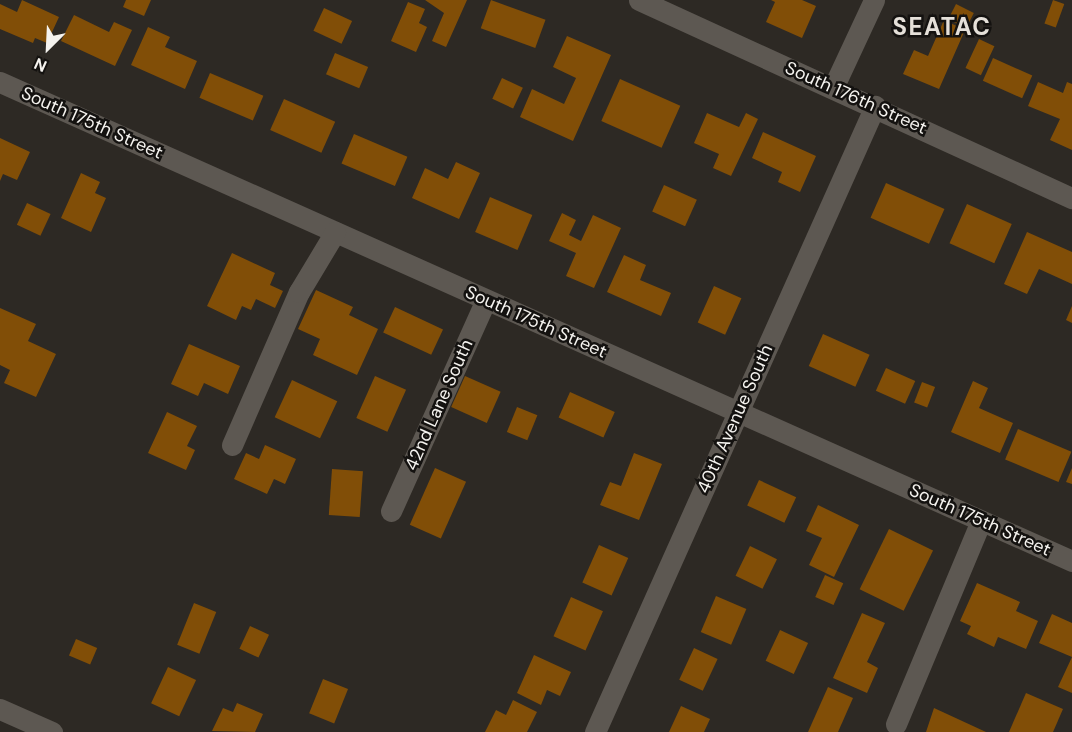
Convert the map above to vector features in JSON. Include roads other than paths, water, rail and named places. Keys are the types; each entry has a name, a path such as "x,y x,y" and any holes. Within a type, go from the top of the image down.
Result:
{"street":[{"name":"South 176th Street","path":"639,0 1072,198"},
{"path":"833,88 874,0"},
{"name":"South 175th Street","path":"0,82 1072,561"},
{"name":"40th Avenue South","path":"595,732 875,106"},
{"path":"232,445 299,292 335,232"},
{"name":"42nd Lane South","path":"391,511 486,300"},
{"path":"896,724 981,521"},
{"path":"0,709 52,732"}],"district":[{"name":"SEATAC","path":"942,27"}]}
